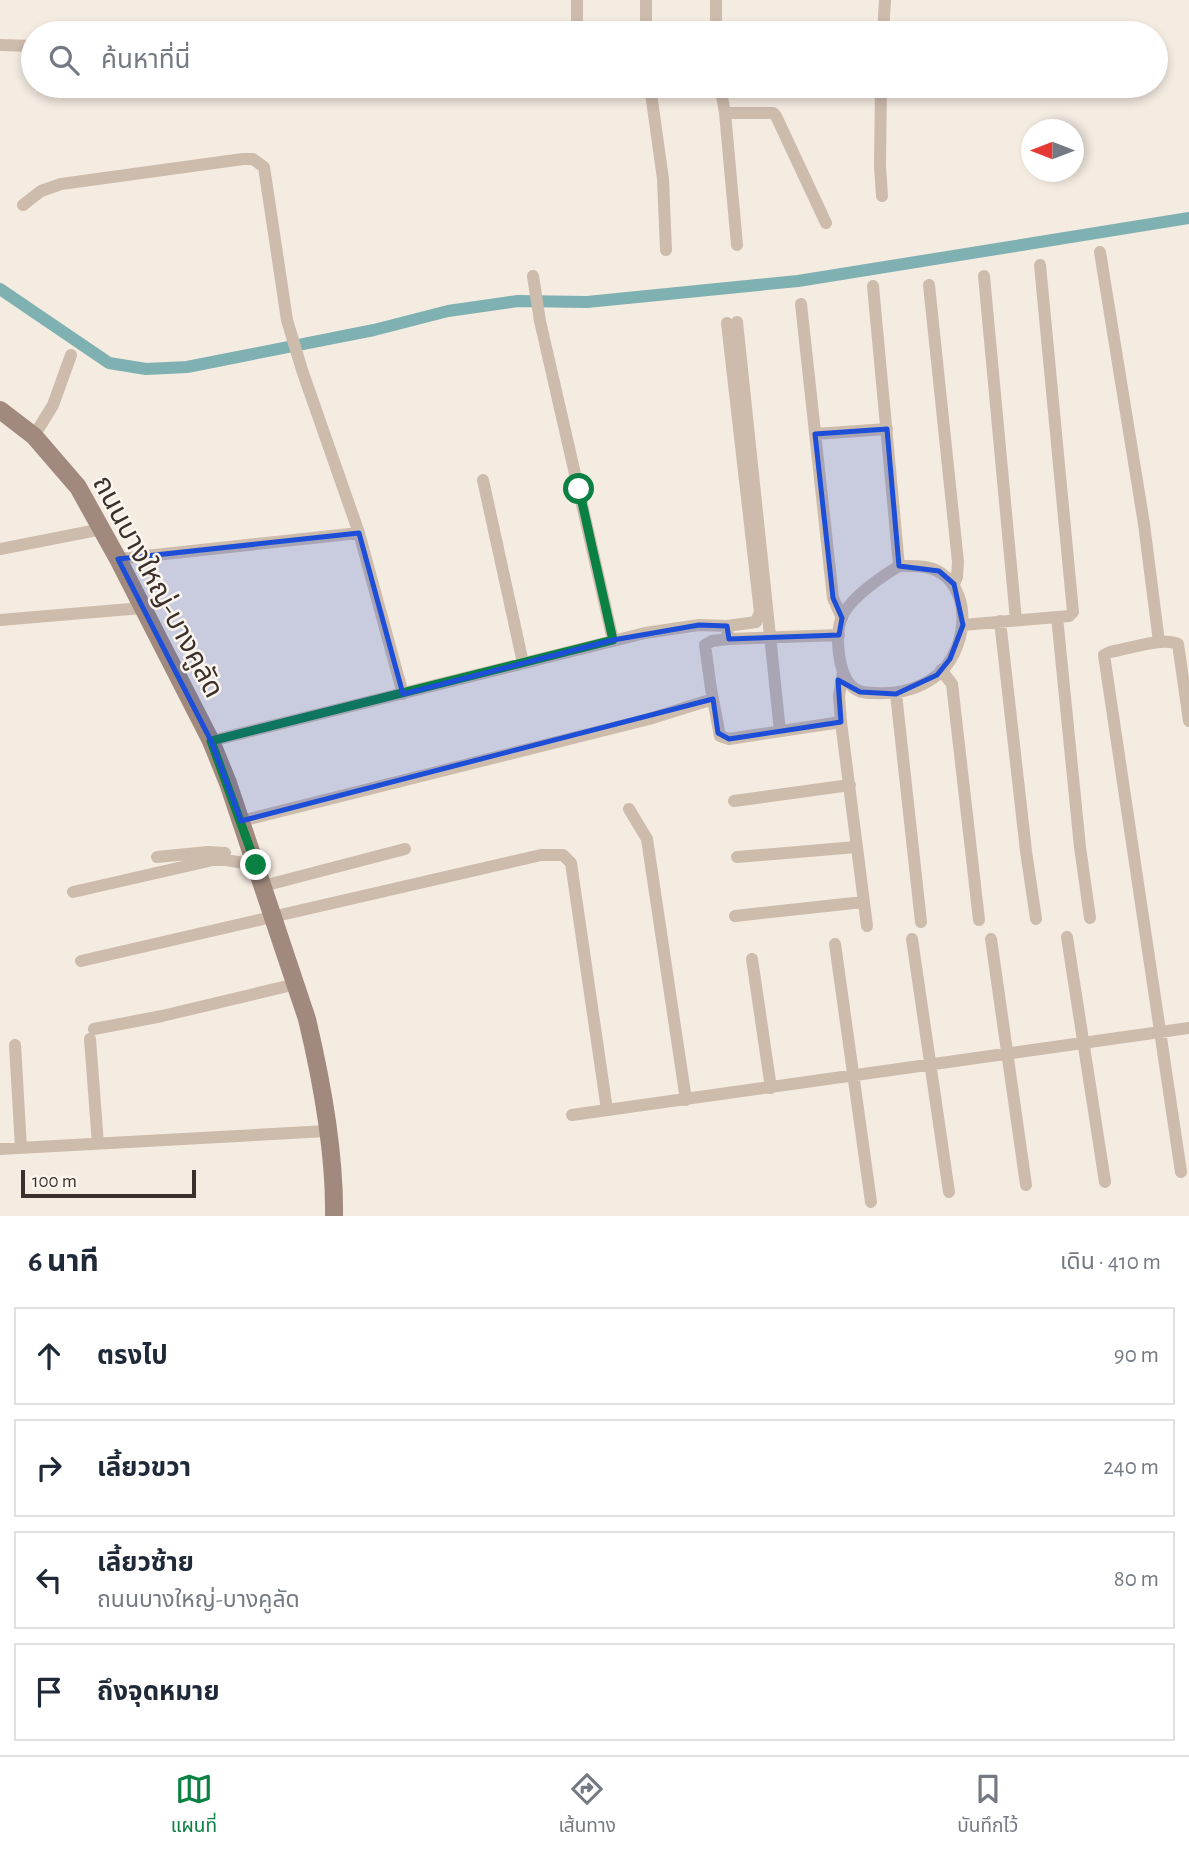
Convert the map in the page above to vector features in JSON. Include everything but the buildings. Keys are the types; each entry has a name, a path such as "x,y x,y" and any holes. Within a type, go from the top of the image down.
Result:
{"street":[{"path":"577,0 577,21"},
{"path":"646,0 646,21"},
{"path":"716,0 716,21"},
{"path":"884,21 885,0"},
{"path":"0,45 21,46"},
{"path":"652,98 663,179 666,250"},
{"path":"722,98 737,245"},
{"path":"881,98 882,195"},
{"path":"725,113 773,113 776,116 826,223"},
{"path":"23,205 41,191 61,184 243,159 260,161 267,176 287,320 359,533 403,694"},
{"path":"1100,252 1142,511 1159,642"},
{"path":"963,625 1069,616 1073,612 1040,265"},
{"path":"984,276 1016,620"},
{"path":"534,281 537,308 613,640"},
{"path":"929,285 958,562 954,584"},
{"path":"873,286 900,566"},
{"path":"801,304 833,598 842,618"},
{"path":"780,730 732,323 760,612 756,622 727,632 705,645 718,733 729,739 841,722"},
{"path":"34,436 50,412 71,355"},
{"name":"ถนนบางใหญ่-บางคูลัด","path":"0,410 34,436 78,486 211,741 274,917 315,1052 333,1179 334,1216"},
{"path":"815,434 887,429"},
{"path":"483,480 523,663"},
{"path":"0,549 102,528"},
{"path":"118,559 359,533"},
{"path":"843,672 850,685 860,692 896,694 937,675 950,659 963,625 954,584 939,571 918,566 900,566 865,589 842,618 839,635 843,672 839,696 841,722 867,926"},
{"path":"0,620 142,608"},
{"path":"1058,617 1080,847 1090,918"},
{"path":"1000,621 1036,919"},
{"path":"211,741 613,640 699,625 771,638 839,635"},
{"path":"1181,1172 1103,659 1110,652 1159,642 1178,644 1189,721"},
{"path":"941,670 952,684 979,920"},
{"path":"896,694 921,922"},
{"path":"241,821 649,719 713,699"},
{"path":"734,801 850,785"},
{"path":"629,809 647,839 649,849 686,1100"},
{"path":"737,857 856,847"},
{"path":"263,886 405,849"},
{"path":"156,857 220,851 237,861"},
{"path":"80,961 541,855 555,854 568,858 571,863 607,1110"},
{"path":"73,892 213,860 256,865"},
{"path":"735,916 863,902"},
{"path":"1067,937 1105,1182"},
{"path":"912,939 949,1192"},
{"path":"991,939 1026,1185"},
{"path":"835,944 871,1202"},
{"path":"751,959 771,1088"},
{"path":"97,1143 92,1034 296,984"},
{"path":"572,1115 1189,1028"},
{"path":"15,1045 21,1148"},
{"path":"0,1149 327,1131"}],"highlighted area":[{"path":"887,429 899,566 939,571 954,584 963,625 950,659 937,675 896,694 860,692 838,680 841,722 729,739 718,733 713,699 241,821 211,741 118,559 359,533 403,694 613,640 699,625 727,626 729,639 839,635 842,618 833,598 815,434"}],"waterway":[{"path":"0,289 109,363 146,369 187,367 374,330 448,311 518,301 587,302 798,281 1189,218"}],"route":[{"path":"256,865 211,741 613,640 579,489"}]}
